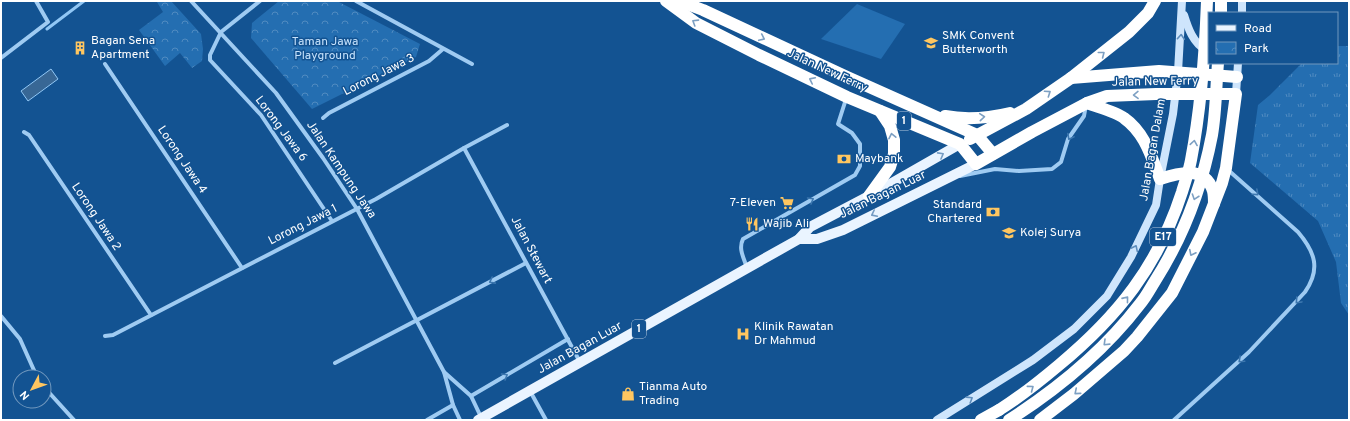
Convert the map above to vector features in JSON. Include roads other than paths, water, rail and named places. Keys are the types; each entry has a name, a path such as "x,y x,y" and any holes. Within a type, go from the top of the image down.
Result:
{"highway":[{"name":"Jalan New Ferry","path":"666,1 696,23 847,97 960,144 976,164"},
{"name":"Jalan New Ferry","path":"679,1 703,10 847,77 978,135 993,154 1087,103 1107,96 1236,94"},
{"path":"1071,78 1129,32 1148,13 1156,1"},
{"name":"E17","path":"981,420 999,410 1043,379 1095,334 1116,312 1143,275 1176,209 1191,162 1204,66 1207,1"},
{"path":"1221,1 1221,12"},
{"name":"E17","path":"1009,420 1045,396 1073,374 1109,340 1141,303 1167,263 1188,218 1202,178 1212,135 1218,64"},
{"name":"Jalan New Ferry","path":"978,135 1026,108 1071,78 1159,71 1237,77"},
{"path":"1040,420 1074,394 1124,351 1172,293 1214,205 1226,168 1236,94"},
{"path":"1087,103 1123,118 1137,130 1148,146 1160,179 1186,172 1198,174 1206,180 1213,190 1214,205"},
{"path":"930,113 957,118 981,118 1002,115 1026,108"},
{"path":"869,196 890,167 894,154 894,140 890,126 880,111"},
{"name":"1","path":"960,144 978,135"},
{"name":"1","path":"976,164 993,154"}],"main road":[{"name":"Jalan Bagan Luar","path":"480,419 799,239 810,227 869,196 960,144"},
{"name":"Jalan Bagan Luar","path":"799,239 817,239 843,230 976,164"}],"street":[{"path":"1,58 48,22 36,1"},
{"name":"Jalan Kampung Jawa","path":"191,1 276,93 357,208 444,372 453,405 460,420"},
{"path":"221,32 260,1"},
{"path":"356,1 472,64"},
{"name":"Jalan Bagan Dalam","path":"937,420 1033,360 1074,329 1107,296 1131,257 1156,205 1173,114 1178,72 1182,1"},
{"path":"1242,1 1242,12"},
{"path":"1182,12 1196,41 1201,47 1208,50"},
{"name":"Lorong Jawa 6","path":"221,32 210,55 210,60 261,115 332,221"},
{"name":"Lorong Jawa 3","path":"323,118 329,113 430,61 443,48"},
{"name":"Lorong Jawa 4","path":"105,64 242,268"},
{"path":"1236,94 1238,64"},
{"path":"747,268 740,244 743,239 855,175 858,170 860,166 860,144 852,133 838,124 847,97"},
{"path":"947,178 995,169 1018,171 1052,169 1061,162 1068,139 1084,116 1087,103"},
{"name":"Lorong Jawa 1","path":"106,336 113,335 357,208 507,125"},
{"name":"Lorong Jawa 2","path":"24,132 29,135 151,315"},
{"name":"Jalan Stewart","path":"464,148 580,362"},
{"path":"1174,420 1249,352 1306,292 1312,283 1314,276 1314,262 1311,250 1306,241 1298,232 1226,168"},
{"path":"335,363 526,263"},
{"path":"1,316 20,339 33,369"},
{"path":"471,396 568,339"},
{"name":"Jalan Kampung Jawa","path":"444,372 471,396 480,419"},
{"path":"530,391 546,420"},
{"path":"52,396 74,420"},
{"path":"427,420 453,405"}],"waterway":[{"path":"47,29 84,1"}],"place":[{"name":"SMK Convent Butterworth","path":"931,43"},
{"name":"Bagan Sena Apartment","path":"80,48"},
{"name":"Maybank","path":"844,159"},
{"name":"7-Eleven","path":"787,203"},
{"name":"Standard Chartered","path":"993,212"},
{"name":"Wajib Ali","path":"752,224"},
{"name":"Kolej Surya","path":"1009,233"},
{"name":"Klinik Rawatan Dr Mahmud","path":"743,334"},
{"name":"Tianma Auto Trading","path":"628,394"}],"park label":[{"name":"Taman Jawa Playground","path":"325,49"}]}
